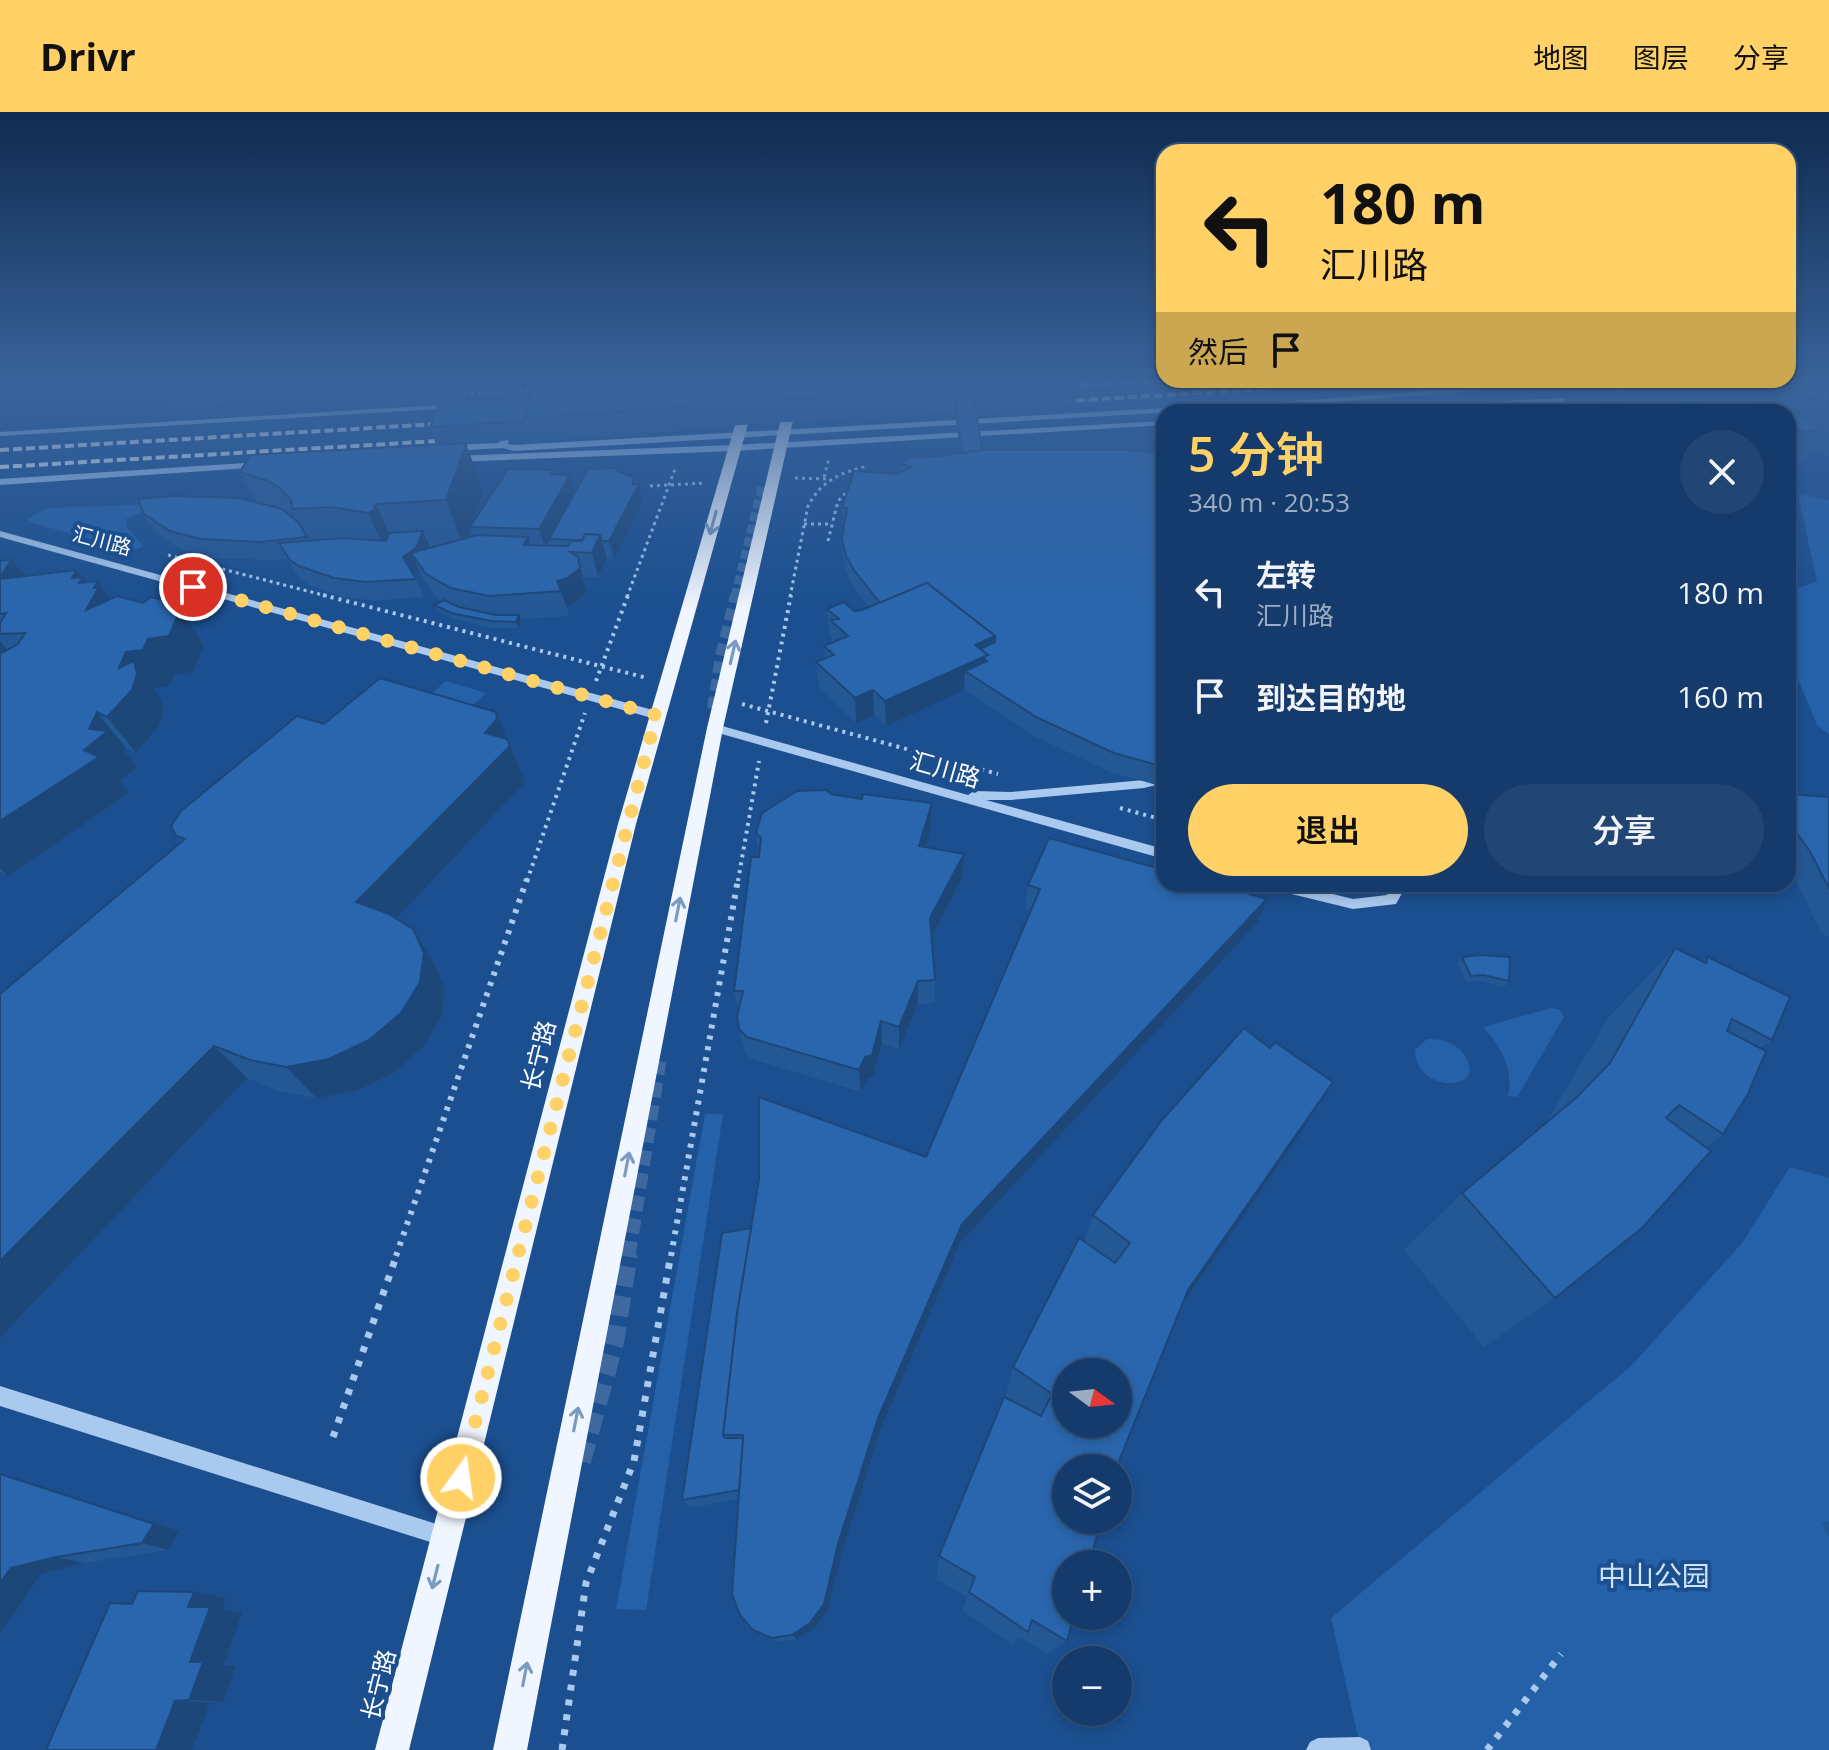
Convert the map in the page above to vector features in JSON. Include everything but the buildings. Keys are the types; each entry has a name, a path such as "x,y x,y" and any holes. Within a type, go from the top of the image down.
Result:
{"main road":[{"name":"长宁路","path":"392,1750 656,715 732,457"},
{"path":"510,1750 715,728 779,457"}],"street":[{"path":"0,475 269,462 0,482"},
{"name":"汇川路","path":"0,534 656,715"},
{"name":"汇川路","path":"715,728 1156,852"},
{"path":"948,794 1011,796 1156,781"},
{"path":"1304,892 1353,904 1391,900 1396,892"},
{"path":"0,1396 446,1537"},
{"path":"1318,1750 1360,1749"}],"path":[{"path":"333,1437 590,697 679,457"},
{"path":"816,477 868,466"},
{"path":"562,1750 586,1583 634,1461 762,742 804,524 812,497 826,476"},
{"path":"828,541 835,507 842,494 859,482"},
{"path":"650,486 668,485"},
{"path":"835,507 849,508"},
{"path":"804,524 831,524"},
{"path":"368,600 372,609"},
{"path":"1487,1750 1561,1654"}],"green space":[{"path":"1798,494 1829,500 1829,735 1817,725 1796,674 1796,589 1817,582"},
{"path":"162,504 126,519 127,527 143,546 133,551 28,519 47,508"},
{"path":"446,681 486,693 456,720 415,708"},
{"path":"1551,1008 1560,1010 1564,1017 1517,1097 1508,1096 1509,1077 1504,1059 1483,1027"},
{"path":"1427,1039 1442,1040 1461,1051 1469,1064 1470,1072 1466,1079 1440,1082 1419,1067 1415,1050"},
{"path":"705,1114 723,1114 646,1610 616,1609"},
{"name":"中山公园","path":"1790,1167 1829,1178 1829,1750 1361,1750 1331,1618 1632,1365 1742,1243"}],"tunnel":[{"path":"735,597 762,487"},
{"path":"713,709 721,656 736,595"},
{"path":"628,1256 659,1061"},
{"path":"581,1461 614,1342 628,1254"}],"railway":[{"path":"0,467 161,457"}],"route":[{"path":"193,587 656,715 461,1478"}]}
